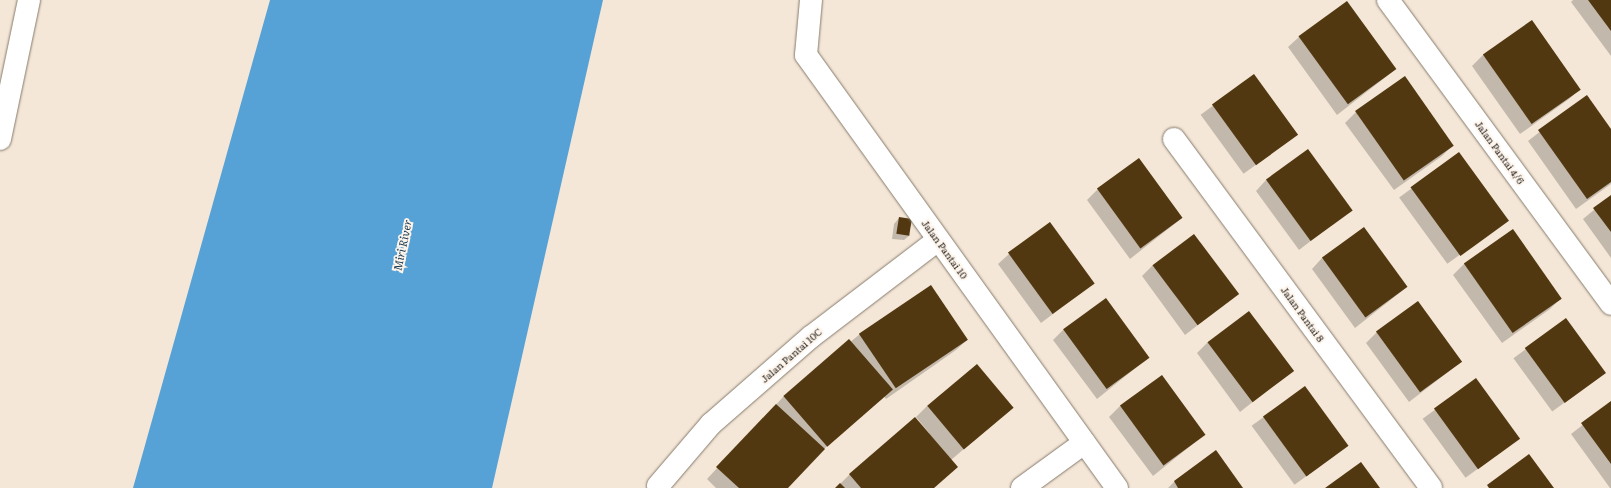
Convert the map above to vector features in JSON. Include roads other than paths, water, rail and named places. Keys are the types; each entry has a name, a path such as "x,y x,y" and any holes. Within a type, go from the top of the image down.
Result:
{"street":[{"path":"0,139 29,0"},
{"name":"Jalan Pantai 10","path":"811,0 806,55 1117,488"},
{"name":"Jalan Pantai 4/6","path":"1388,0 1611,304"},
{"name":"Jalan Pantai 8","path":"1174,139 1431,488"},
{"name":"Jalan Pantai 10C","path":"658,486 723,414 812,336 938,240"},
{"path":"1022,488 1084,443"}],"water":[{"name":"Miri River","path":"270,0 603,0 492,488 133,488"}]}
